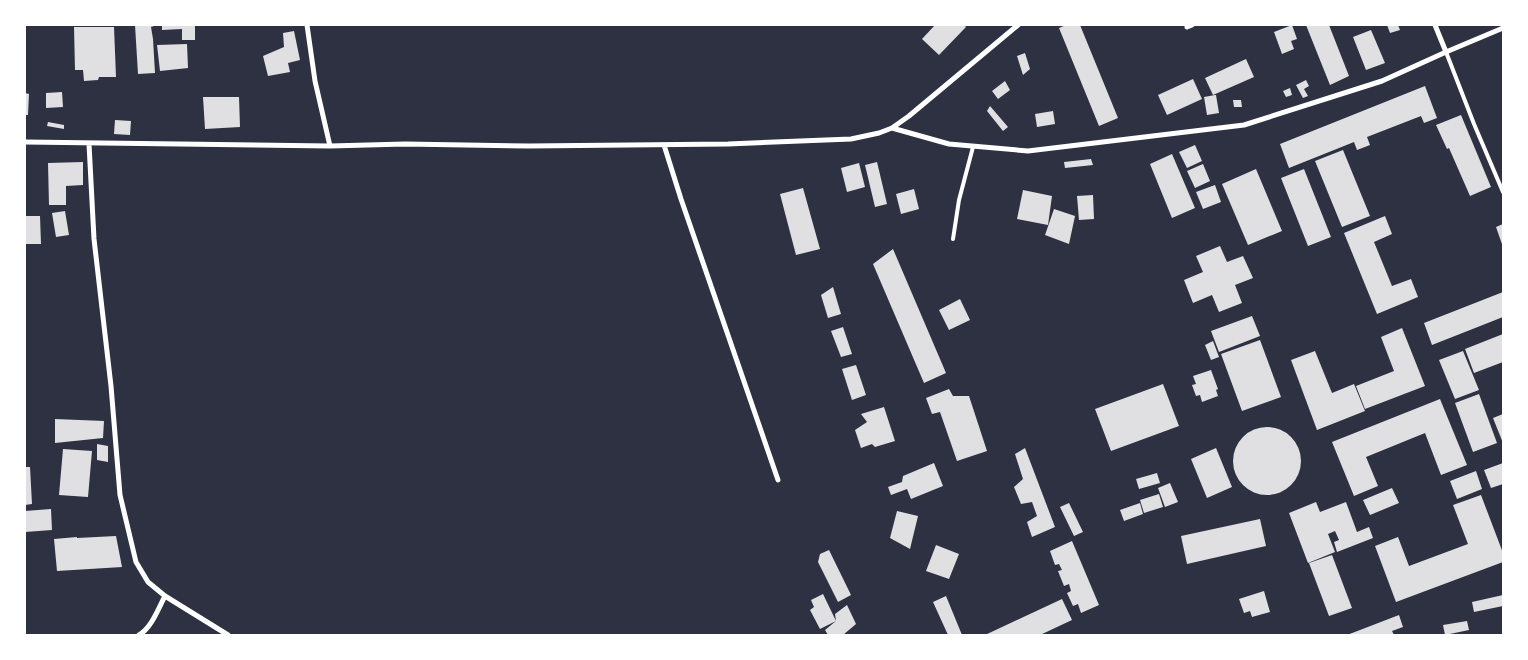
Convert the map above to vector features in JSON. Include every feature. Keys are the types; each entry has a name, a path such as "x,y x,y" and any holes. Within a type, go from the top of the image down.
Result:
{"street":[{"path":"307,25 315,82 330,146"},
{"path":"25,142 330,146 405,144 529,146 728,144 851,138 879,134 892,128 1018,25"},
{"path":"1435,25 1446,52"},
{"path":"892,128 949,144 1028,151 1244,125 1382,81 1503,28"},
{"path":"89,144 94,239 111,386 120,495 136,562 148,582 165,596 228,635"},
{"path":"664,145 687,218 778,480"},
{"path":"139,635 144,632 156,616 165,596"}],"lane":[{"path":"1446,52 1503,192"},
{"path":"953,239 959,200 973,146"}],"building":[{"path":"135,25 157,25 151,27 155,73 138,74"},
{"path":"162,25 195,25 195,40 182,40 182,29 162,30"},
{"path":"935,25 964,25 966,27 939,55 922,39"},
{"path":"1066,25 1080,25 1118,118 1099,126 1059,28"},
{"path":"1292,25 1297,39 1291,41 1294,49 1282,54 1274,32"},
{"path":"1306,25 1329,25 1349,76 1330,85"},
{"path":"1387,25 1398,25 1400,30 1390,33"},
{"path":"74,27 114,27 116,77 99,77 98,80 84,81 83,70 75,70"},
{"path":"1371,30 1385,63 1366,70 1353,37"},
{"path":"294,31 300,60 288,63 290,72 268,76 263,56 284,47 283,33"},
{"path":"187,44 188,68 160,71 157,45"},
{"path":"1025,53 1030,69 1023,75 1017,56"},
{"path":"1246,59 1254,77 1213,95 1205,78"},
{"path":"1193,79 1202,99 1167,115 1158,95"},
{"path":"1306,80 1309,86 1304,89 1308,96 1303,98 1296,85"},
{"path":"1005,81 1010,90 998,99 992,91"},
{"path":"1425,86 1437,118 1424,123 1421,116 1367,137 1370,145 1357,150 1354,142 1289,168 1280,144"},
{"path":"1290,88 1292,95 1286,97 1283,91"},
{"path":"62,92 63,107 46,108 46,93"},
{"path":"25,93 29,94 28,115 25,115"},
{"path":"1216,95 1219,113 1207,115 1204,97"},
{"path":"203,97 239,97 240,127 205,129"},
{"path":"1233,100 1241,100 1242,107 1234,107"},
{"path":"990,106 1008,127 1003,131 987,111"},
{"path":"1053,111 1055,124 1037,127 1035,114"},
{"path":"1461,115 1491,187 1470,196 1449,148 1447,149 1436,125"},
{"path":"115,120 131,121 130,135 114,134"},
{"path":"48,122 64,125 64,129 47,126"},
{"path":"1195,145 1202,161 1187,168 1179,152"},
{"path":"1343,150 1370,216 1342,227 1315,161"},
{"path":"1172,154 1195,208 1172,218 1150,164"},
{"path":"1091,159 1093,165 1065,168 1064,162"},
{"path":"83,162 83,185 66,186 66,205 49,205 48,163"},
{"path":"877,162 887,204 875,207 865,165"},
{"path":"859,163 865,187 847,192 841,168"},
{"path":"1203,164 1210,181 1195,188 1187,171"},
{"path":"1256,169 1282,231 1248,245 1222,184"},
{"path":"1304,169 1331,237 1308,246 1281,178"},
{"path":"1215,185 1221,202 1203,209 1196,192"},
{"path":"803,188 820,249 796,255 780,194"},
{"path":"914,189 919,209 901,214 896,194"},
{"path":"1023,190 1052,196 1048,225 1017,219"},
{"path":"1093,195 1094,219 1079,220 1077,196"},
{"path":"1054,209 1075,216 1069,244 1045,235"},
{"path":"65,211 69,235 56,237 52,213"},
{"path":"25,216 40,216 41,244 25,244"},
{"path":"1385,216 1392,234 1374,242 1392,286 1411,279 1418,297 1377,314 1344,233"},
{"path":"1503,224 1503,247 1496,227"},
{"path":"1220,246 1227,262 1243,256 1253,278 1235,285 1242,303 1219,312 1212,295 1193,303 1184,280 1203,272 1196,256"},
{"path":"893,249 946,373 924,383 873,264"},
{"path":"833,287 841,314 828,318 821,295"},
{"path":"1503,292 1503,317 1432,345 1424,323"},
{"path":"960,299 970,320 949,330 939,310"},
{"path":"1252,316 1260,336 1219,352 1211,331"},
{"path":"843,327 852,354 841,357 831,331"},
{"path":"1402,328 1425,386 1365,409 1356,386 1394,371 1381,337"},
{"path":"1503,334 1503,362 1474,373 1465,349"},
{"path":"1260,340 1281,397 1242,411 1221,354"},
{"path":"1213,341 1219,357 1211,360 1205,345"},
{"path":"1315,351 1332,393 1354,384 1365,411 1317,430 1291,360"},
{"path":"1463,351 1479,390 1455,399 1439,360"},
{"path":"856,365 866,395 852,400 842,369"},
{"path":"1211,370 1218,389 1216,390 1218,396 1202,402 1200,395 1196,396 1192,385 1196,384 1193,376"},
{"path":"1163,384 1179,426 1111,451 1095,409"},
{"path":"949,389 953,396 969,396 987,451 957,461 940,412 932,414 926,398"},
{"path":"1479,394 1497,443 1473,452 1455,403"},
{"path":"1440,399 1467,465 1441,475 1425,433 1366,457 1378,486 1354,496 1332,442"},
{"path":"884,407 895,441 875,447 872,444 861,448 855,430 867,422 861,414"},
{"path":"1503,414 1503,443 1493,418"},
{"path":"55,419 104,421 103,438 55,443"},
{"path":"1267,427 1280,430 1291,437 1298,448 1301,461 1298,474 1291,485 1280,492 1267,495 1254,492 1243,485 1236,474 1233,461 1236,448 1243,437 1254,430"},
{"path":"97,444 108,446 108,462 97,460"},
{"path":"1025,448 1055,527 1032,537 1027,522 1037,516 1032,502 1021,504 1014,487 1023,479 1015,454"},
{"path":"1216,448 1232,487 1207,498 1191,459"},
{"path":"63,449 92,451 88,497 59,495"},
{"path":"934,463 943,486 911,499 907,489 891,495 888,487 902,482 903,476"},
{"path":"1503,463 1503,484 1491,488 1484,470"},
{"path":"25,467 30,467 32,504 25,505"},
{"path":"1476,471 1482,489 1457,499 1450,481"},
{"path":"1157,473 1160,483 1139,489 1136,479"},
{"path":"1170,483 1178,502 1165,507 1158,488"},
{"path":"1392,488 1399,503 1370,515 1363,500"},
{"path":"1159,494 1163,507 1144,513 1140,500"},
{"path":"1481,495 1503,553 1503,562 1396,602 1375,546 1398,537 1409,566 1468,544 1453,505"},
{"path":"1316,502 1320,512 1346,502 1357,532 1369,527 1373,538 1337,552 1334,542 1339,540 1335,531 1328,534 1335,552 1308,563 1289,513"},
{"path":"1069,503 1083,532 1074,536 1060,507"},
{"path":"1140,503 1143,514 1124,521 1120,510"},
{"path":"51,509 52,530 25,532 25,511"},
{"path":"897,511 918,516 910,549 890,538"},
{"path":"1260,519 1266,546 1187,564 1181,536"},
{"path":"116,536 122,567 57,571 54,539"},
{"path":"1072,541 1099,605 1081,613 1078,604 1073,606 1067,593 1071,591 1069,584 1064,586 1058,571 1062,570 1059,564 1055,565 1050,551"},
{"path":"936,545 959,554 949,579 926,571"},
{"path":"829,550 851,595 838,602 818,562 820,554"},
{"path":"1332,555 1352,608 1329,616 1309,563"},
{"path":"1264,591 1270,612 1252,617 1250,611 1244,613 1239,599"},
{"path":"823,594 836,621 820,629 810,610 814,607 811,600"},
{"path":"1503,595 1503,606 1474,612 1472,602"},
{"path":"946,596 962,635 948,635 933,602"},
{"path":"1062,599 1072,620 1040,635 985,635"},
{"path":"847,605 856,624 843,635 828,635 825,630 836,621 835,614"},
{"path":"1399,615 1403,627 1392,631 1394,635 1347,635"},
{"path":"1467,621 1469,630 1445,635 1443,625"}]}
